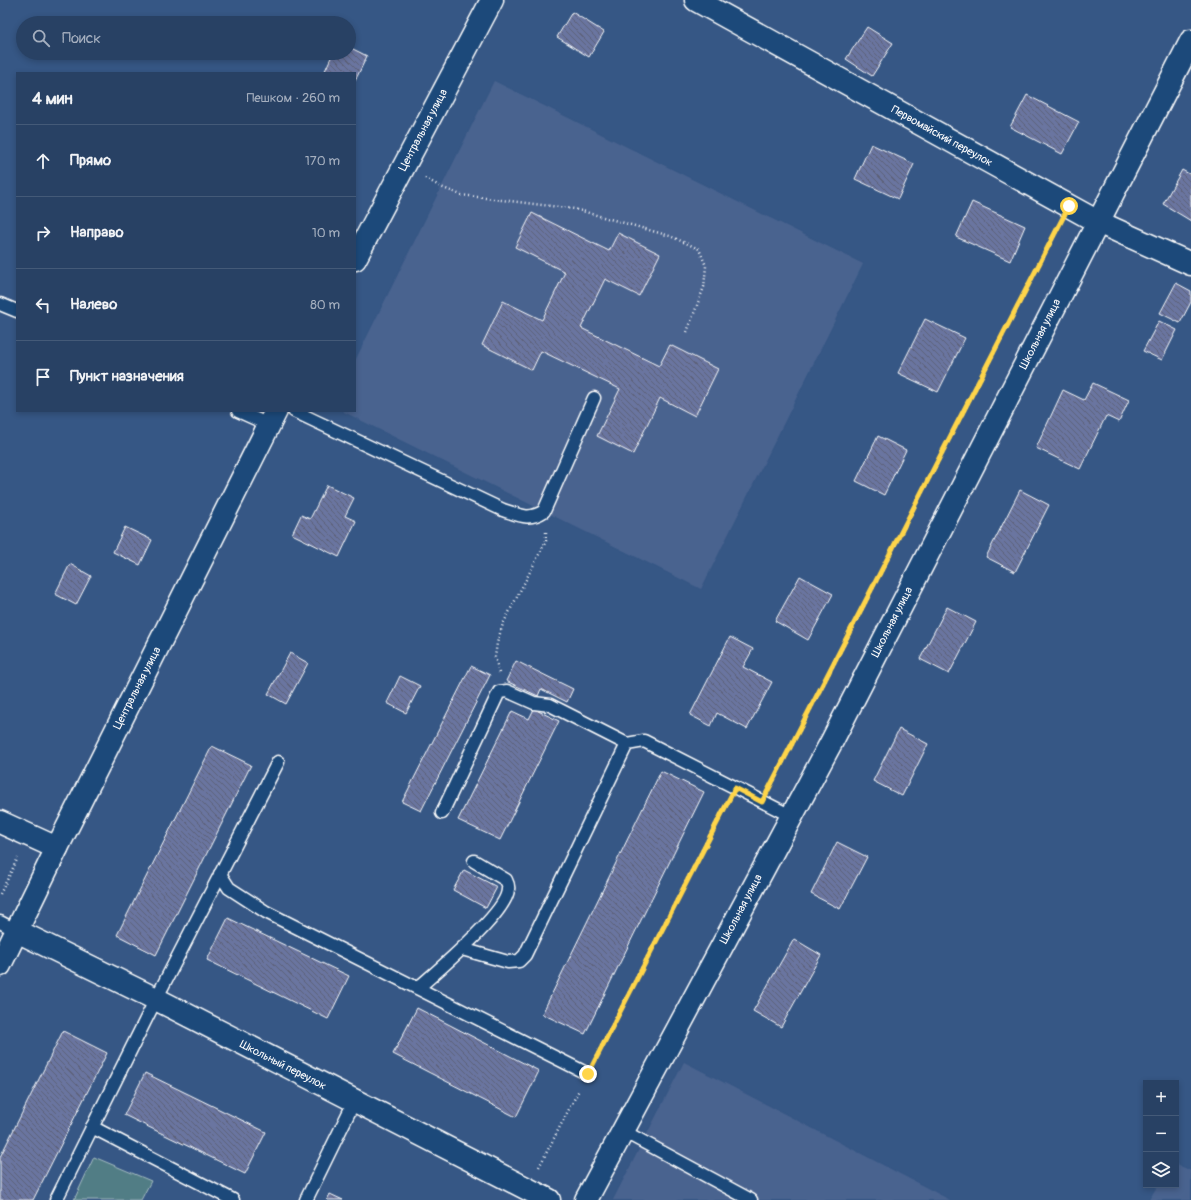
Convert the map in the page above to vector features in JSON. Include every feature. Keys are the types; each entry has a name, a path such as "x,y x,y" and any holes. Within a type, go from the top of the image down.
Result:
{"street":[{"name":"Центральная улица","path":"356,257 492,0"},
{"name":"Первомайский переулок","path":"696,0 1098,222 1191,264"},
{"name":"Школьная улица","path":"586,1200 791,816 1191,41"},
{"name":"Центральная улица","path":"0,965 9,926 57,848 272,418"},
{"path":"0,822 57,848"},
{"name":"Школьный переулок","path":"9,926 156,999 354,1102 549,1200"}],"lane":[{"path":"0,304 16,311"},
{"path":"296,412 504,510 524,516 536,517 544,511 594,398"},
{"path":"243,412 272,418"},
{"path":"442,813 499,692 503,690 534,703 550,705 627,744 644,741 791,816"},
{"path":"462,949 508,962 519,961 524,955 627,744"},
{"path":"56,1200 156,999 278,762"},
{"path":"418,988 462,949 503,904 508,889 506,880 474,861"},
{"path":"220,874 229,888 266,912 588,1074"},
{"path":"306,1200 354,1102"},
{"path":"92,1127 233,1200"},
{"path":"623,1131 751,1200"}],"path":[{"path":"404,165 442,187 461,195 575,209 670,236 699,249 706,266 704,287 687,332"},
{"path":"762,802 1069,206"},
{"path":"503,690 495,657 496,642 546,541 546,531 536,517"},
{"path":"527,1190 735,788"},
{"path":"0,894 30,836"}],"shaded area":[{"path":"494,81 863,264 701,589 344,412 356,412 356,359"},
{"path":"684,1062 950,1200 613,1200"},
{"path":"1179,1165 1191,1171 1191,1200 1149,1200 1156,1188 1179,1188"}],"green space":[{"path":"94,1157 151,1181 141,1200 74,1200"}],"building":[{"path":"572,12 604,32 589,57 557,37"},
{"path":"867,27 893,43 872,76 846,59"},
{"path":"356,50 367,56 356,79 356,72 324,72 330,60 356,60"},
{"path":"1027,95 1079,122 1062,154 1010,127"},
{"path":"871,144 914,164 898,199 855,179"},
{"path":"1182,170 1191,175 1191,221 1163,204"},
{"path":"972,202 1025,226 1010,261 956,237"},
{"path":"532,213 609,251 618,233 660,254 639,296 605,279 581,328 659,366 670,345 718,369 695,416 660,398 633,454 597,436 620,389 541,351 532,370 482,345 503,301 542,320 565,272 515,247"},
{"path":"1176,283 1191,291 1191,302 1180,323 1160,313"},
{"path":"925,319 965,338 938,392 898,373"},
{"path":"1159,321 1177,330 1162,360 1143,351"},
{"path":"1093,383 1129,400 1119,422 1106,416 1080,469 1036,448 1063,390 1084,400"},
{"path":"878,436 906,450 884,495 856,481"},
{"path":"327,485 354,498 345,516 356,521 339,557 292,534 301,515 310,519"},
{"path":"1020,490 1049,505 1015,572 986,557"},
{"path":"125,527 152,540 140,565 113,552"},
{"path":"70,564 91,576 76,605 55,594"},
{"path":"800,576 833,594 808,640 775,621"},
{"path":"947,607 976,622 949,674 920,659"},
{"path":"730,637 753,649 743,667 772,682 747,729 717,713 711,726 690,715"},
{"path":"290,653 308,663 286,704 268,694"},
{"path":"516,661 573,689 567,702 541,689 538,696 506,681"},
{"path":"471,666 490,675 421,811 402,802"},
{"path":"400,676 420,686 406,713 387,703"},
{"path":"534,709 559,721 500,840 458,820 512,711 529,719"},
{"path":"899,729 928,744 902,796 873,781"},
{"path":"212,746 251,765 156,955 117,935"},
{"path":"661,771 704,792 585,1034 542,1014"},
{"path":"837,842 867,857 840,909 811,894"},
{"path":"464,870 497,887 486,908 453,890"},
{"path":"228,918 349,976 328,1019 207,960"},
{"path":"794,939 821,955 781,1027 753,1011"},
{"path":"417,1008 539,1071 516,1117 393,1054"},
{"path":"63,1031 107,1053 33,1200 0,1200 0,1157"},
{"path":"145,1073 266,1132 245,1174 124,1115"},
{"path":"330,1194 343,1200 327,1200"}],"route":[{"path":"588,1074 735,788 762,802 1069,206"}]}
